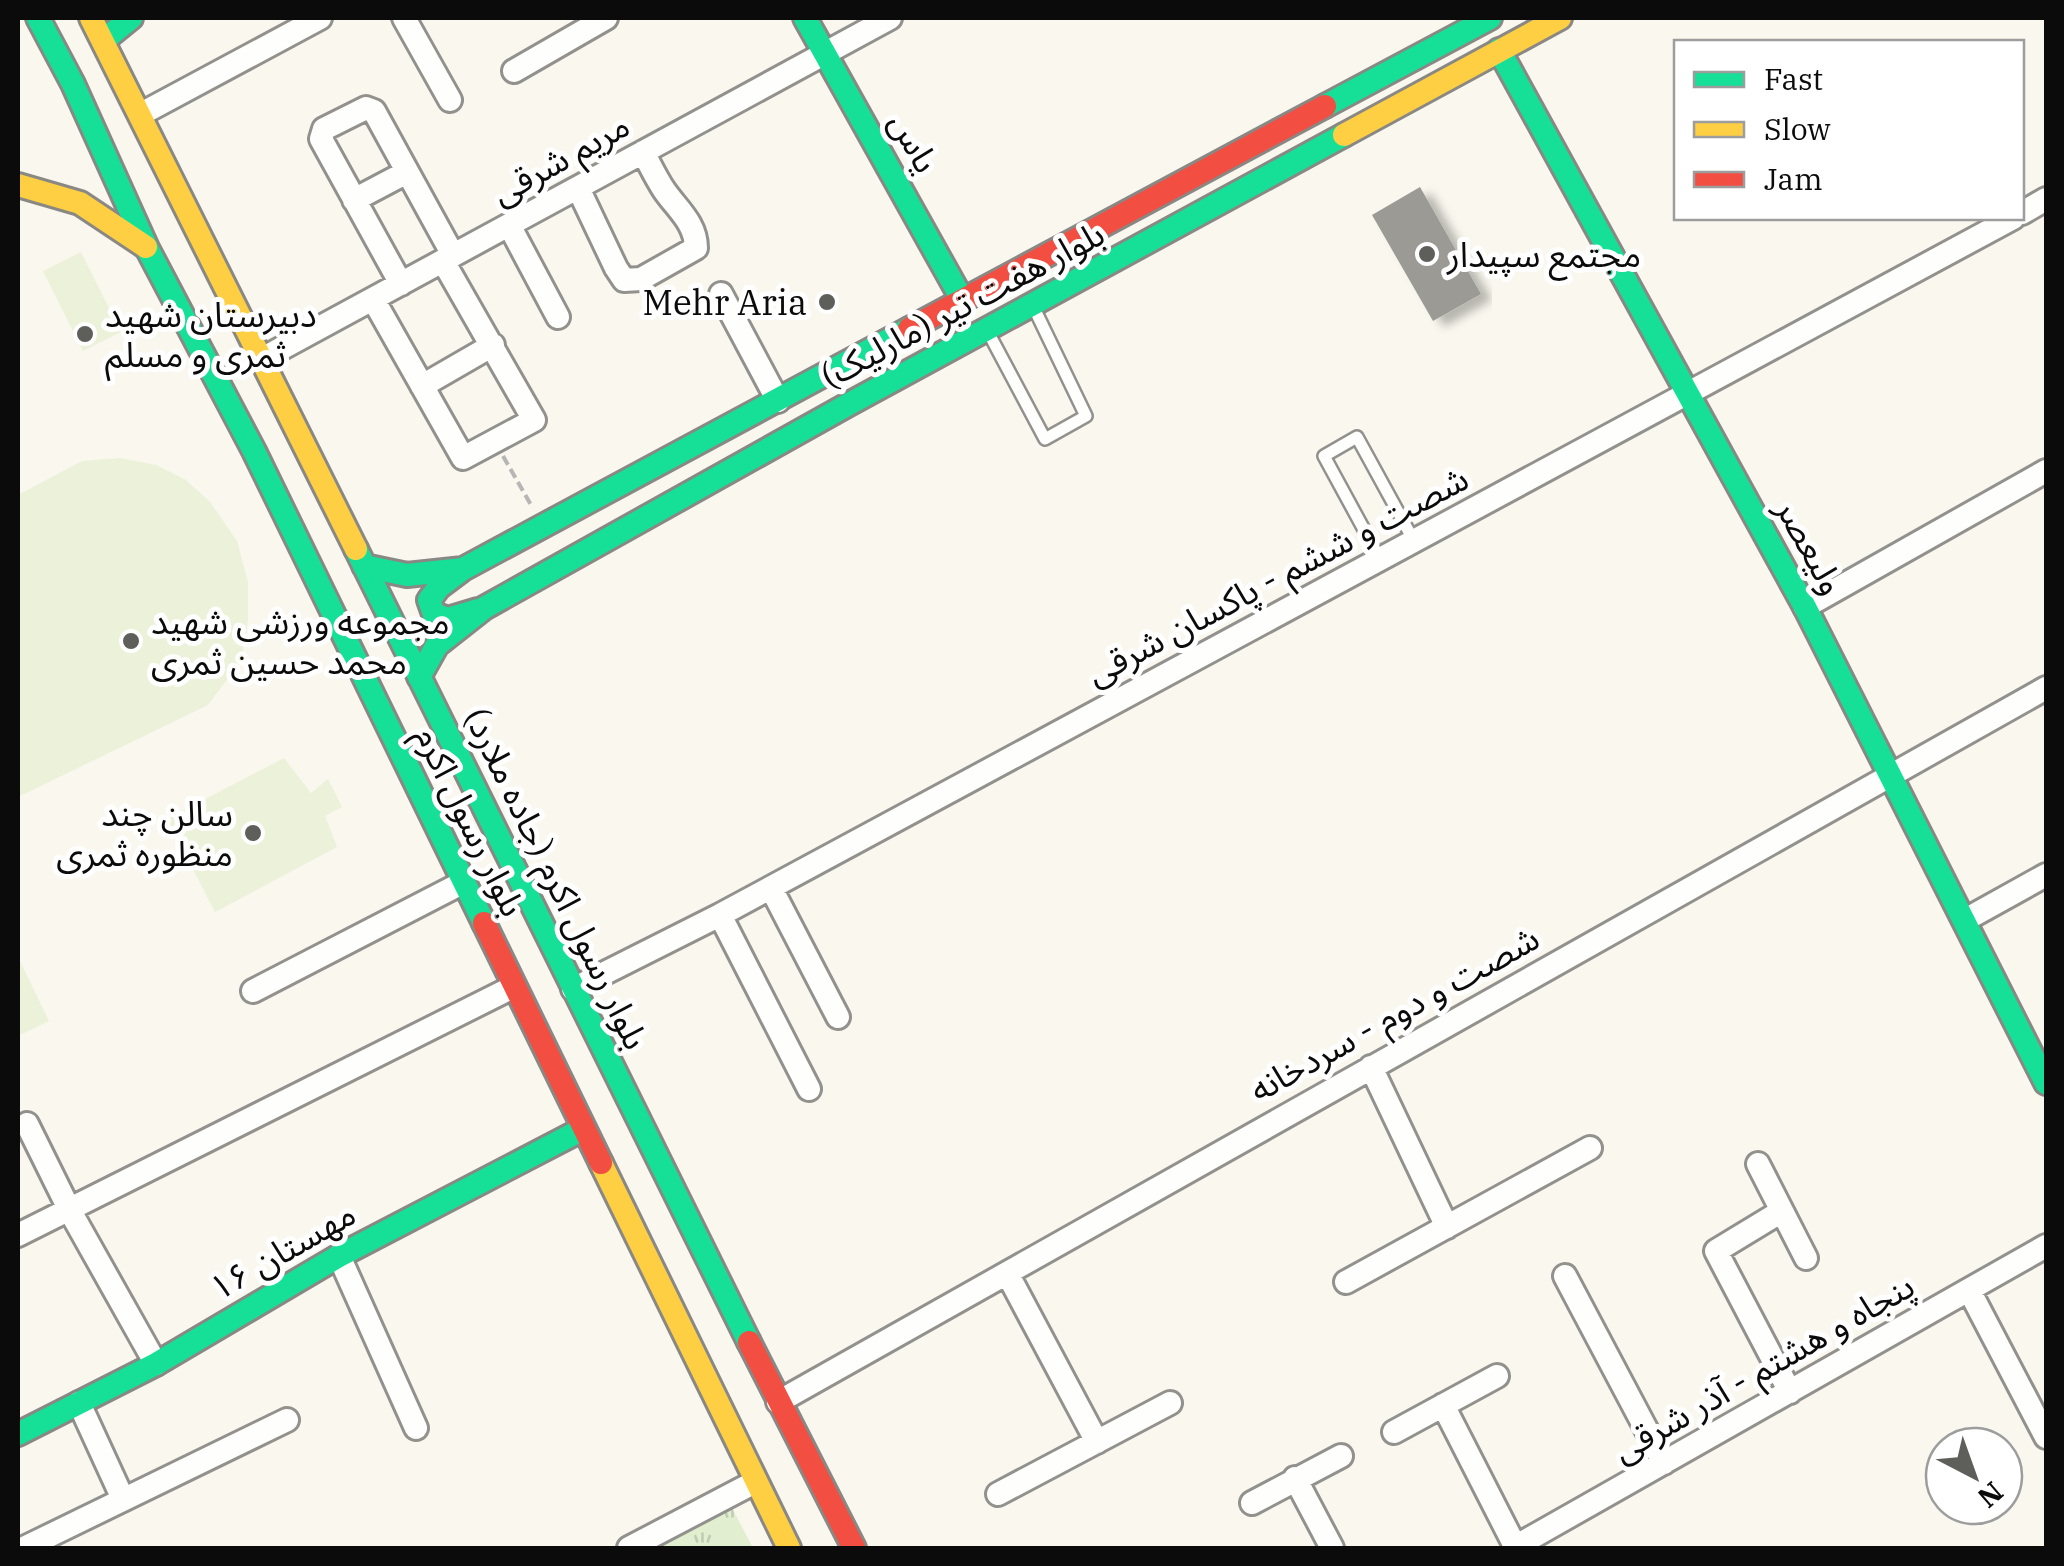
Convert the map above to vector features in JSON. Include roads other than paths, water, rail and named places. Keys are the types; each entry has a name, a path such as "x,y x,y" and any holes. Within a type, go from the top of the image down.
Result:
{"main road":[{"name":"بلوار رسول اکرم","path":"38,18 73,84 147,248 254,451 789,1548"},
{"path":"96,27 131,18"},
{"name":"یاس","path":"805,18 963,301"},
{"name":"بلوار هفت تیر (مارلیک)","path":"364,566 406,575 463,569 1490,18"},
{"name":"بلوار هفت تیر (مارلیک)","path":"419,678 436,646 484,608 1560,18"},
{"name":"بلوار رسول اکرم (جاده ملارد)","path":"96,27 854,1548"},
{"name":"ولیعصر","path":"1499,50 1805,607 2046,1084"},
{"path":"18,185 80,203 147,248"},
{"path":"463,569 430,600 434,614 448,619 484,608"},
{"name":"مهستان ۱۶","path":"18,1434 156,1364 338,1256 583,1129"}],"street":[{"path":"142,114 320,18"},
{"path":"404,18 450,100"},
{"path":"514,70 606,18"},
{"name":"مریم شرقی","path":"262,359 890,18"},
{"path":"373,299 463,458 534,420 370,108 324,129 320,138 401,284"},
{"path":"578,188 624,280 640,279 696,248 696,236 643,152"},
{"path":"354,200 407,172"},
{"path":"2024,212 2046,200"},
{"name":"شصت و ششم - پاکسان شرقی","path":"573,989 720,915 2009,220"},
{"path":"509,225 558,317"},
{"path":"721,294 778,400"},
{"path":"422,386 493,345"},
{"path":"1805,607 2046,472"},
{"name":"شصت و دوم - سردخانه","path":"778,1402 2046,688"},
{"path":"1965,920 2046,875"},
{"path":"253,992 462,882"},
{"path":"770,888 838,1017"},
{"path":"720,915 809,1089"},
{"path":"18,1236 513,987"},
{"path":"1371,1067 1447,1227"},
{"path":"27,1124 70,1211 156,1364"},
{"path":"1346,1282 1590,1148"},
{"path":"1758,1164 1806,1258"},
{"path":"1782,1211 1716,1251 1790,1392"},
{"name":"پنجاه و هشتم - آذر شرقی","path":"1515,1548 2046,1246"},
{"path":"338,1256 416,1428"},
{"path":"1007,1273 1098,1442"},
{"path":"1565,1276 1664,1463"},
{"path":"1969,1290 2046,1437"},
{"path":"1394,1432 1498,1376"},
{"path":"79,1403 123,1498"},
{"path":"998,1494 1170,1403"},
{"path":"1442,1406 1515,1548"},
{"path":"24,1548 287,1420"},
{"path":"1252,1503 1340,1456"},
{"path":"1296,1478 1332,1548"},
{"path":"629,1548 755,1482"}],"lane":[{"path":"986,330 1045,439 1086,416 1033,305"},
{"path":"1380,558 1324,456 1357,437 1414,541"}],"place":[{"name":"مجتمع سپیدار","path":"1427,254"},
{"name":"Mehr Aria","path":"827,302"},
{"name":"دبیرستان شهید ثمری و مسلم","path":"85,334"},
{"name":"مجموعه ورزشی شهید محمد حسین ثمری","path":"131,641"},
{"name":"سالن چند منظوره ثمری","path":"253,833"}]}
